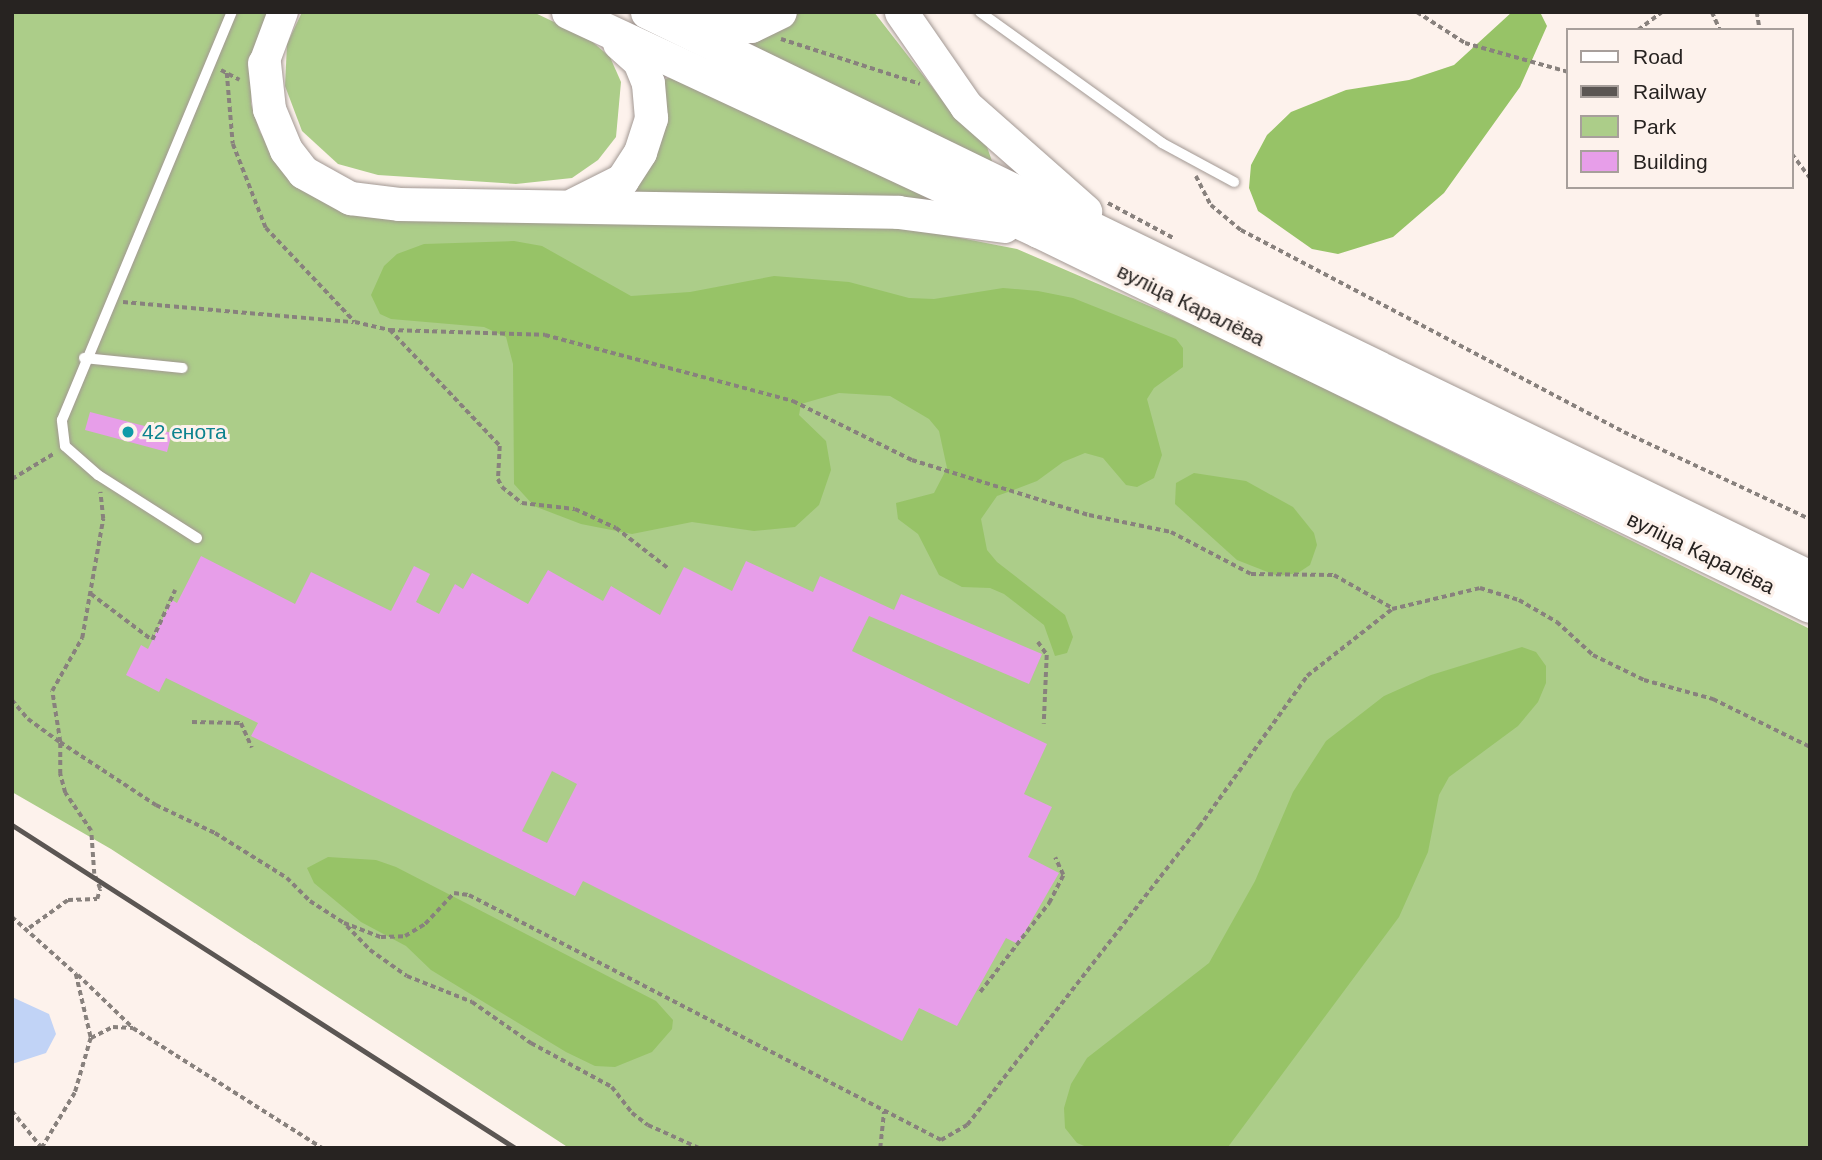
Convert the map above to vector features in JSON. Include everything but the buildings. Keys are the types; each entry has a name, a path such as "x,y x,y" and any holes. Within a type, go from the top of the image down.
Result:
{"main road":[{"path":"283,12 264,63 269,110 276,132 303,172 325,187 350,198 398,204 898,212 1038,231"},
{"name":"вуліца Каралёва","path":"568,12 612,36 1038,231 1810,606"},
{"name":"вуліца Каралёва","path":"647,12 1810,577"},
{"path":"663,12 722,29 773,16"},
{"path":"901,12 966,106 1116,238"},
{"path":"562,208 598,195 622,180 640,152 651,118 648,83 639,61 612,36"}],"lane":[{"path":"197,538 97,475 65,446 62,420 84,358 232,12"},
{"path":"980,12 1185,156 1234,182"},
{"path":"84,358 182,368"}],"path":[{"path":"1418,12 1465,43 1566,71"},
{"path":"1641,28 1662,12"},
{"path":"1712,12 1719,28"},
{"path":"773,16 770,32 779,38 943,92 952,85"},
{"path":"226,72 233,144 266,228 355,322"},
{"path":"1185,156 1211,205 1241,230 1624,432 1810,519"},
{"path":"1794,157 1810,178"},
{"path":"1102,200 1179,241"},
{"path":"108,301 355,322 390,330 545,335 793,401 912,460 1089,515 1171,532 1251,574 1334,575 1392,609"},
{"path":"390,330 500,446 498,479 502,487 523,503 575,509 616,528 668,568"},
{"path":"12,479 65,446"},
{"path":"29,928 68,900 97,899 100,889 91,831 65,793 51,691 82,638 103,519 97,475"},
{"path":"12,700 28,719 60,742 156,804 215,833 287,878 310,901 344,923 381,937 405,936 425,924 454,893 469,895 941,1140 967,1125 1199,827 1307,676 1392,609 1480,588 1520,600 1557,622 1593,655 1644,680 1713,699 1810,747"},
{"path":"91,594 152,639 176,590"},
{"path":"1038,642 1047,655 1044,724"},
{"path":"192,722 241,723 253,748"},
{"path":"980,992 1049,903 1063,875 1055,858"},
{"path":"12,917 18,925 29,928 55,958 76,974 133,1028 322,1148"},
{"path":"344,923 370,950 407,976 472,1002 531,1043 612,1087 632,1113 648,1125 699,1148"},
{"path":"12,1111 42,1148 75,1093 90,1038 76,974"},
{"path":"90,1038 113,1027 133,1028"},
{"path":"880,1148 884,1112"}],"green space":[{"path":"12,12 271,12 251,74 251,104 260,132 290,180 904,227 1017,249 1212,333 1810,629 1810,1148 569,1148 111,849 12,792"},
{"path":"302,12 533,12 588,38 610,57 621,82 616,137 598,160 572,178 516,184 378,175 338,164 302,131 285,86 287,44"},
{"path":"801,12 874,12 950,110 986,144 993,164 737,44"},
{"path":"1512,12 1540,12 1547,26 1520,87 1444,193 1393,237 1338,254 1312,249 1258,211 1249,188 1251,165 1267,135 1291,112 1346,90 1409,80 1454,65"},
{"path":"676,75 955,205 616,194 658,82"},
{"path":"514,241 542,246 631,296 690,292 774,276 849,282 909,298 934,299 1003,288 1073,298 1176,339 1183,348 1183,367 1154,388 1147,399 1162,455 1154,478 1137,487 1126,485 1103,458 1085,453 1063,462 1037,481 997,496 981,519 987,550 997,562 1065,615 1073,637 1067,653 1055,656 1044,625 1004,594 990,588 962,587 939,575 918,534 898,519 896,503 934,493 947,468 939,431 929,419 890,396 839,393 801,404 799,415 826,441 831,470 819,505 795,527 754,531 692,522 632,534 581,524 534,506 514,484 513,364 506,337 484,327 391,319 380,314 371,295 384,266 397,254 424,244"},
{"path":"1194,473 1246,481 1293,507 1314,533 1317,545 1310,565 1298,573 1278,576 1237,560 1175,504 1176,483"},
{"path":"1522,647 1536,652 1546,666 1546,683 1538,702 1518,726 1449,777 1439,795 1428,852 1399,917 1228,1147 1089,1148 1077,1143 1065,1128 1064,1108 1071,1084 1087,1058 1209,963 1255,881 1293,792 1326,741 1384,696 1431,675"},
{"path":"328,857 376,860 396,867 656,1001 673,1020 672,1029 652,1052 615,1067 595,1066 566,1052 431,970 406,946 361,922 314,883 307,868"}],"water":[{"path":"12,997 49,1014 56,1034 46,1053 12,1064"}],"railway":[{"path":"12,825 515,1148"}],"place":[{"name":"42 енота","path":"128,432"}]}
